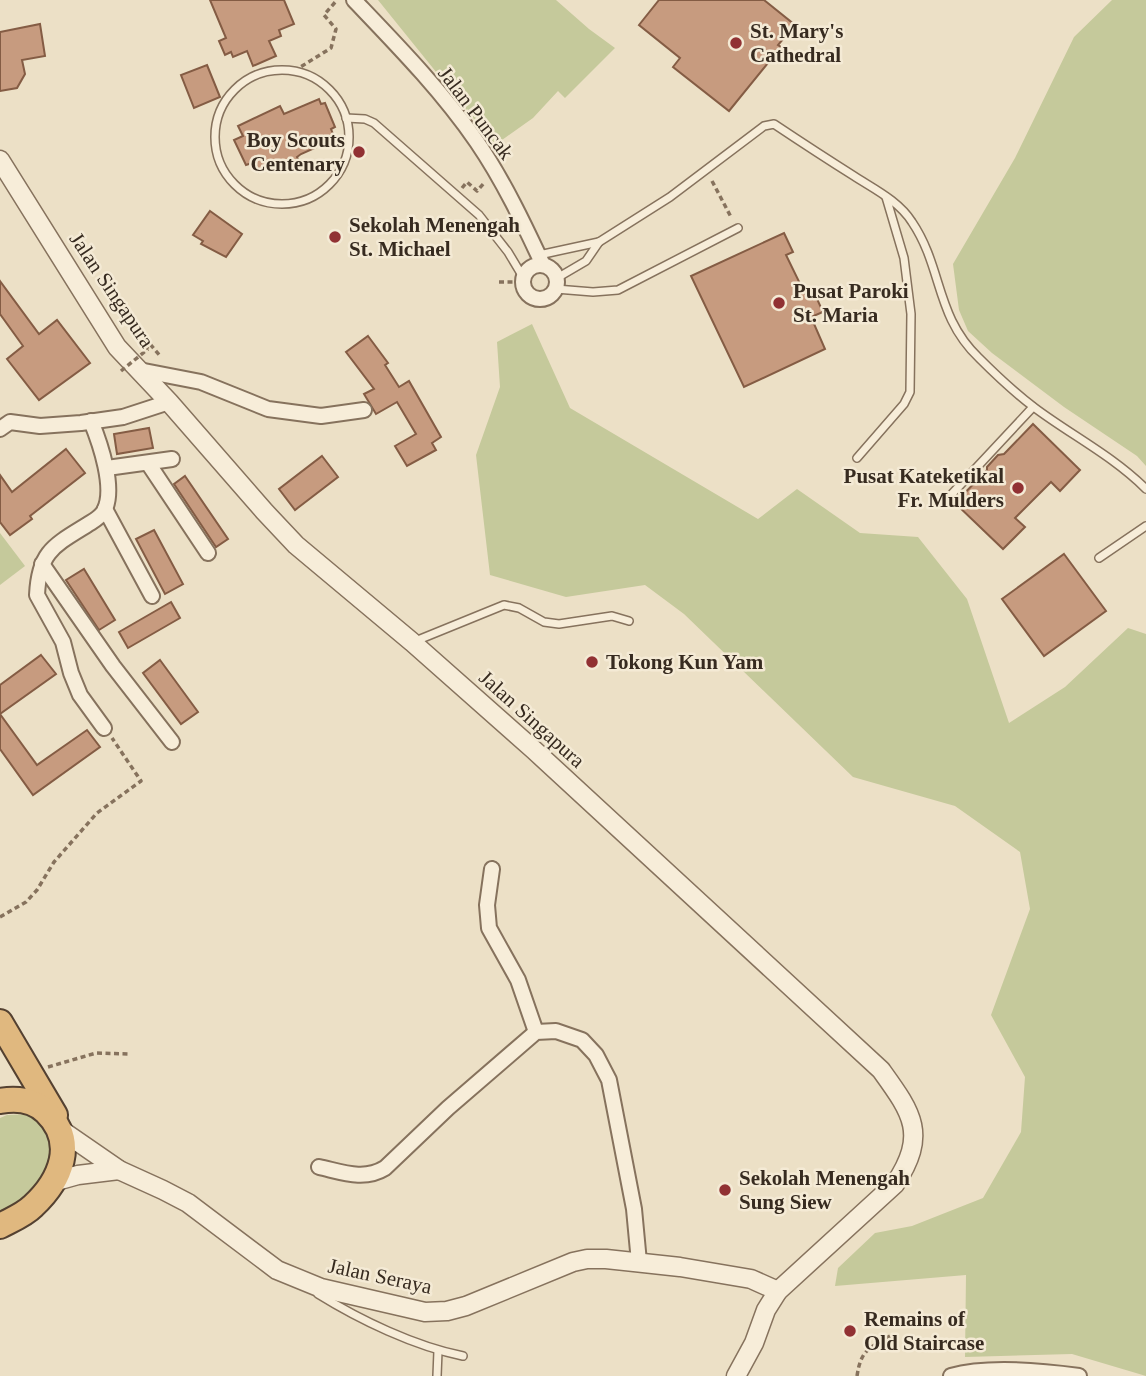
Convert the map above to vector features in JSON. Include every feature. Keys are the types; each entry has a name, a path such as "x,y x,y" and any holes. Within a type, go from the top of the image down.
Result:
{"highway":[{"path":"0,1022 54,1113 61,1130 63,1156 52,1182 32,1207 0,1226"},
{"path":"0,1101 26,1101 41,1107 61,1130"}],"street":[{"name":"Jalan Puncak","path":"354,0 454,111 477,142 541,260 552,269 556,284"},
{"name":"Jalan Singapura","path":"0,160 130,370 169,402 296,545 412,642 534,750 881,1070 908,1108 913,1128 913,1149 895,1184 778,1291 766,1310 741,1375"},
{"path":"541,260 523,277 526,292 536,299 548,297 556,284"},
{"path":"130,370 191,379 268,409 321,416 364,410"},
{"path":"0,429 10,422 40,426 123,417 169,402"},
{"path":"91,421 107,468 105,509 100,517 47,552 42,564 37,595 63,642 80,695 104,728"},
{"path":"107,468 172,459"},
{"path":"148,463 208,554"},
{"path":"105,509 152,596"},
{"path":"42,564 113,666 172,742"},
{"path":"492,869 487,905 489,928 518,980 536,1032"},
{"path":"318,1167 363,1177 376,1174 536,1032 556,1031 582,1040 596,1055 609,1080 634,1209 639,1262"},
{"name":"Jalan Seraya","path":"61,1130 119,1170 188,1203 259,1258 290,1277 321,1288 425,1312 447,1311 466,1306 580,1261 606,1259 751,1279 778,1291"},
{"path":"52,1182 78,1175 119,1170"},
{"path":"951,1376 985,1371 1047,1372 1079,1376"}],"lane":[{"path":"270,71 294,71 313,78 324,85 340,103 346,118 350,134 347,156 337,176 322,192 302,202 279,205 257,200 238,188 224,171 216,151 215,130 221,109 231,93 254,76 270,71"},
{"path":"346,118 365,118 374,123 480,215 523,277"},
{"path":"541,260 599,242 670,197 769,123 886,196 903,210 913,223 934,270 941,298 956,333 978,358 1033,407 1127,470 1146,489"},
{"path":"858,458 904,404 910,392 911,314 907,280 904,258 886,196"},
{"path":"556,284 593,292 618,290 738,228"},
{"path":"556,284 586,261 599,242"},
{"path":"949,497 1033,407"},
{"path":"1099,558 1146,526"},
{"path":"412,642 504,605 519,608 544,622 559,624 612,617 629,621"},
{"path":"290,1277 344,1310 438,1351 463,1356"},
{"path":"436,1376 438,1351"}],"path":[{"path":"294,71 331,48 336,29 324,15 337,0"},
{"path":"467,182 477,191 487,179"},
{"path":"715,186 738,228"},
{"path":"130,370 150,348"},
{"path":"0,916 26,902 37,890 54,862 97,813 141,781 104,728"},
{"path":"40,1070 96,1053 130,1054"},
{"path":"857,1376 864,1351 890,1336"}],"green space":[{"path":"378,0 556,0 615,48 565,98 558,91 533,118 495,145"},
{"path":"1112,0 1146,0 1146,466 1137,456 1064,407 992,353 968,331 959,310 953,264 1015,158 1074,37"},
{"path":"532,324 570,408 758,519 797,489 860,533 918,537 967,599 1009,723 1065,687 1128,628 1146,634 1146,1376 1072,1354 965,1357 966,1275 835,1286 838,1268 875,1233 912,1226 983,1198 1021,1132 1025,1077 991,1015 1030,909 1020,852 955,806 853,777 684,614 645,585 566,597 490,575 476,455 500,387 497,342"},
{"path":"0,533 25,566 0,585"},
{"path":"29,1114 43,1126 49,1139 50,1154 46,1169 26,1196 0,1215 0,1118"}],"building":[{"path":"210,0 284,0 294,24 279,30 281,36 269,41 276,56 253,66 247,51 233,57 231,52 225,55 219,41 226,38"},
{"name":"St. Mary's Cathedral","path":"659,0 764,0 795,25 778,45 781,47 729,111 673,67 680,58 639,25"},
{"path":"40,24 45,56 22,60 25,74 17,88 0,91 0,32"},
{"path":"207,65 220,97 194,108 181,75"},
{"path":"319,99 321,104 325,103 335,127 331,129 335,139 301,154 297,157 299,161 286,166 284,161 259,172 255,162 246,165 234,140 243,136 238,126 280,106 284,114"},
{"path":"210,211 242,234 226,257 201,244 203,241 193,235"},
{"name":"Pusat Paroki St. Maria","path":"784,233 793,252 786,255 805,294 813,290 823,312 811,317 825,349 744,387 691,276"},
{"path":"0,281 39,334 57,320 90,363 39,400 7,359 23,346 0,314"},
{"path":"368,336 388,363 385,365 399,387 409,381 441,437 432,443 436,450 407,466 395,446 416,434 397,402 376,414 364,394 374,389 346,352"},
{"name":"Pusat Kateketikal Fr. Mulders","path":"1033,424 1080,470 1060,491 1051,482 1015,518 1025,527 1003,549 955,503 998,455 1004,454"},
{"path":"149,428 153,448 117,454 114,434"},
{"path":"66,449 85,473 10,535 0,522 0,475 12,492"},
{"path":"322,456 338,477 295,510 279,489"},
{"path":"185,476 228,539 216,547 174,484"},
{"path":"154,530 183,584 165,594 136,539"},
{"path":"1064,554 1106,611 1044,656 1002,599"},
{"path":"84,569 115,620 99,630 66,580"},
{"path":"171,602 180,618 128,648 119,632"},
{"path":"41,655 56,674 0,714 0,685"},
{"path":"160,660 198,712 181,724 143,673"},
{"path":"0,714 37,765 87,730 100,747 33,795 0,749"}],"place":[{"name":"St. Mary's Cathedral","path":"736,43"},
{"name":"Boy Scouts Centenary","path":"359,152"},
{"name":"Sekolah Menengah St. Michael","path":"335,237"},
{"name":"Pusat Paroki St. Maria","path":"779,303"},
{"name":"Pusat Kateketikal Fr. Mulders","path":"1018,488"},
{"name":"Tokong Kun Yam","path":"592,662"},
{"name":"Sekolah Menengah Sung Siew","path":"725,1190"},
{"name":"Remains of Old Staircase","path":"850,1331"}]}
